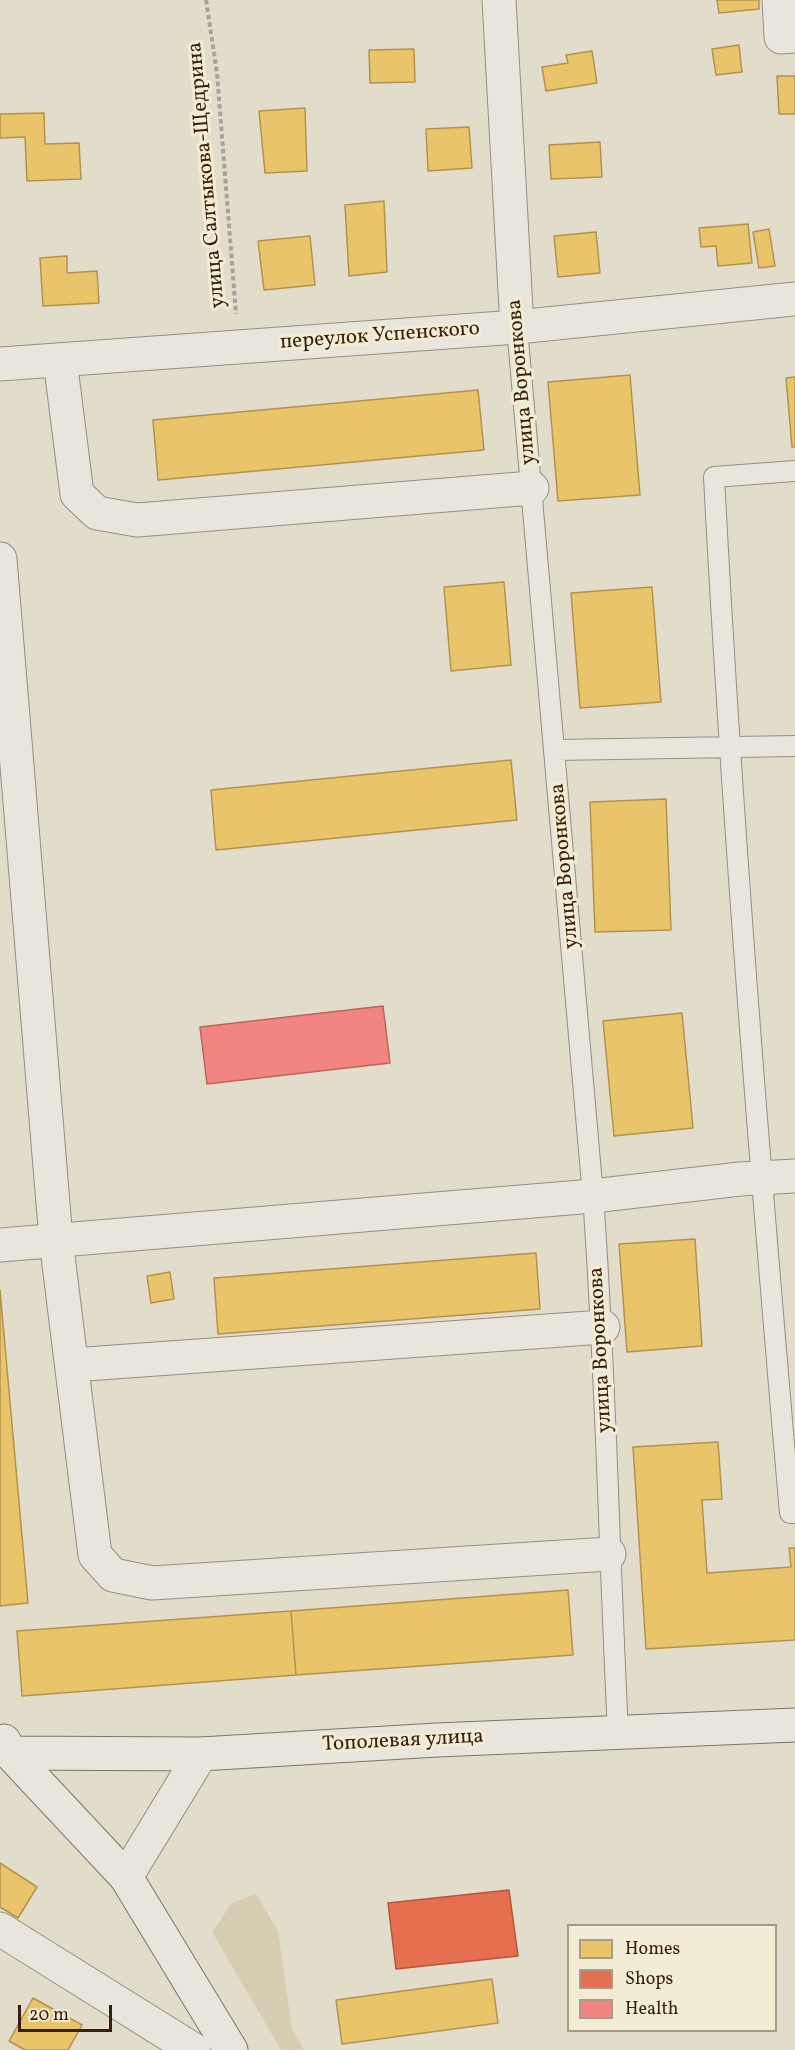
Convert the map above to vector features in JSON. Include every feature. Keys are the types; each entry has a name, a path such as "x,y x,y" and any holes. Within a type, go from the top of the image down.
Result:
{"street":[{"name":"улица Воронкова","path":"499,0 517,327"},
{"path":"779,0 781,37 795,36"},
{"name":"переулок Успенского","path":"0,364 517,327 795,300"},
{"path":"60,360 76,495 97,513 137,520 532,488"},
{"path":"0,559 56,1240 95,1555 113,1575 152,1583 609,1554"},
{"path":"0,1245 593,1196 795,1176"},
{"path":"72,1365 603,1327"},
{"name":"Тополевая улица","path":"5,1743 201,1754 795,1725"},
{"path":"5,1743 126,1877 231,2050"},
{"path":"126,1877 201,1754"},
{"path":"0,1929 194,2050"}],"lane":[{"name":"улица Воронкова","path":"517,327 556,750 603,1327 609,1554 618,1732"},
{"path":"795,471 714,477 728,748 761,1178 789,1514 795,1513"},
{"path":"556,750 795,746"}],"path":[{"name":"улица Салтыкова-Щедрина","path":"206,0 217,73 239,348"}],"shaded area":[{"path":"256,1894 278,1931 292,2029 304,2050 281,2050 212,1932 232,1903"}],"building: Homes":[{"path":"717,0 759,0 759,9 719,13"},
{"path":"739,45 742,72 716,75 712,49"},
{"path":"414,49 415,82 370,83 369,50"},
{"path":"592,51 597,83 546,91 542,67 568,63 566,55"},
{"path":"777,76 795,76 795,114 779,114"},
{"path":"305,108 307,171 265,173 259,111"},
{"path":"44,113 45,144 79,143 81,179 27,181 25,137 0,138 0,114"},
{"path":"469,127 472,168 428,171 426,129"},
{"path":"600,142 602,177 551,179 549,145"},
{"path":"384,201 387,272 349,276 345,205"},
{"path":"748,224 752,263 718,266 716,246 701,247 699,228"},
{"path":"769,229 775,266 759,268 753,232"},
{"path":"596,232 600,273 558,277 554,236"},
{"path":"310,236 315,285 264,290 258,241"},
{"path":"67,256 67,273 97,271 99,303 43,306 40,258"},
{"path":"630,375 640,495 558,501 548,382"},
{"path":"795,377 795,447 792,447 786,378"},
{"path":"478,390 484,450 158,480 153,420"},
{"path":"504,582 511,665 451,671 444,587"},
{"path":"652,587 661,702 580,708 571,593"},
{"path":"511,760 517,820 216,850 211,790"},
{"path":"666,799 671,930 595,932 590,802"},
{"path":"682,1013 693,1128 614,1136 603,1021"},
{"path":"695,1239 702,1346 627,1352 619,1244"},
{"path":"536,1253 540,1309 218,1334 214,1278"},
{"path":"170,1272 174,1299 151,1303 147,1276"},
{"path":"0,1290 28,1603 0,1606"},
{"path":"718,1442 722,1499 702,1500 707,1573 791,1567 789,1548 795,1548 795,1640 646,1649 633,1447"},
{"path":"568,1590 573,1655 296,1675 291,1611"},
{"path":"291,1611 296,1675 22,1696 17,1631"},
{"path":"0,1863 37,1887 18,1918 0,1907"},
{"path":"492,1979 498,2023 342,2044 336,2000"},
{"path":"33,1998 82,2025 68,2050 25,2050 9,2041"}],"building: Shops":[{"path":"509,1890 518,1956 396,1969 388,1903"}],"building: Health":[{"path":"383,1006 390,1063 207,1084 200,1027"}]}
